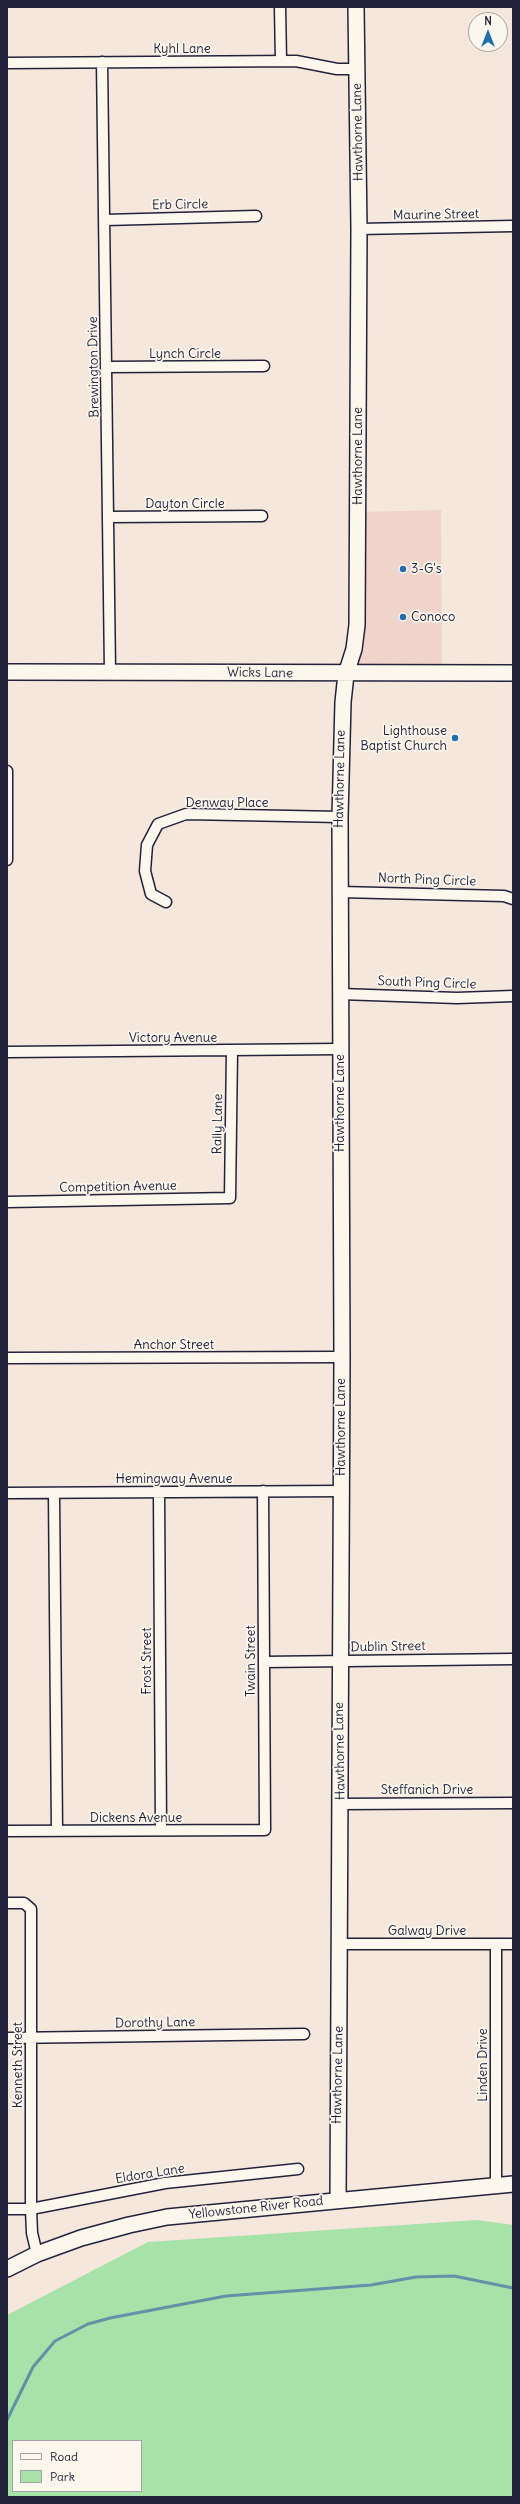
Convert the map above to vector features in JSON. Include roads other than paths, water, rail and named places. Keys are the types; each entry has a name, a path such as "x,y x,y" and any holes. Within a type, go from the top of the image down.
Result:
{"street":[{"path":"280,7 281,61"},
{"name":"Hawthorne Lane","path":"338,2200 340,1944 339,1660 342,1357 340,817 341,724 346,674 354,648 357,625 359,229 356,7"},
{"name":"Kyhl Lane","path":"7,63 296,61 337,69 357,69"},
{"name":"Brewington Drive","path":"102,62 110,671"},
{"name":"Erb Circle","path":"105,220 256,216"},
{"name":"Maurine Street","path":"359,229 513,226"},
{"name":"Lynch Circle","path":"107,367 264,366"},
{"name":"Dayton Circle","path":"108,517 262,516"},
{"name":"Wicks Lane","path":"7,672 110,671 346,674 513,673"},
{"path":"7,771 7,860"},
{"name":"Denway Place","path":"166,902 151,894 145,871 147,845 158,824 186,814 340,817"},
{"name":"North Ping Circle","path":"340,892 504,896 513,899"},
{"name":"South Ping Circle","path":"340,994 457,998 513,996"},
{"name":"Victory Avenue","path":"7,1052 340,1049"},
{"name":"Rally Lane","path":"230,1198 232,1051"},
{"name":"Competition Avenue","path":"7,1202 230,1198"},
{"name":"Anchor Street","path":"7,1358 342,1357"},
{"name":"Twain Street","path":"263,1491 265,1830"},
{"name":"Hemingway Avenue","path":"7,1493 341,1491"},
{"name":"Frost Street","path":"159,1492 161,1830"},
{"path":"54,1493 57,1831"},
{"name":"Dublin Street","path":"264,1662 513,1659"},
{"name":"Steffanich Drive","path":"340,1804 513,1803"},
{"name":"Dickens Avenue","path":"7,1832 265,1830"},
{"name":"Kenneth Street","path":"7,1903 24,1903 31,1909 31,2209 32,2233 37,2254"},
{"name":"Galway Drive","path":"340,1944 513,1944"},
{"name":"Linden Drive","path":"496,1944 496,2186"},
{"name":"Dorothy Lane","path":"7,2038 304,2034"},
{"name":"Eldora Lane","path":"7,2209 31,2209 165,2183 298,2169"},
{"name":"Yellowstone River Road","path":"7,2269 37,2254 101,2232 167,2218 513,2184"}],"waterway":[{"path":"7,2420 33,2367 55,2341 88,2324 110,2318 226,2296 371,2285 416,2277 454,2276 513,2288"}],"place":[{"name":"3-G's","path":"403,569"},
{"name":"Conoco","path":"403,617"},
{"name":"Lighthouse Baptist Church","path":"455,738"}]}
